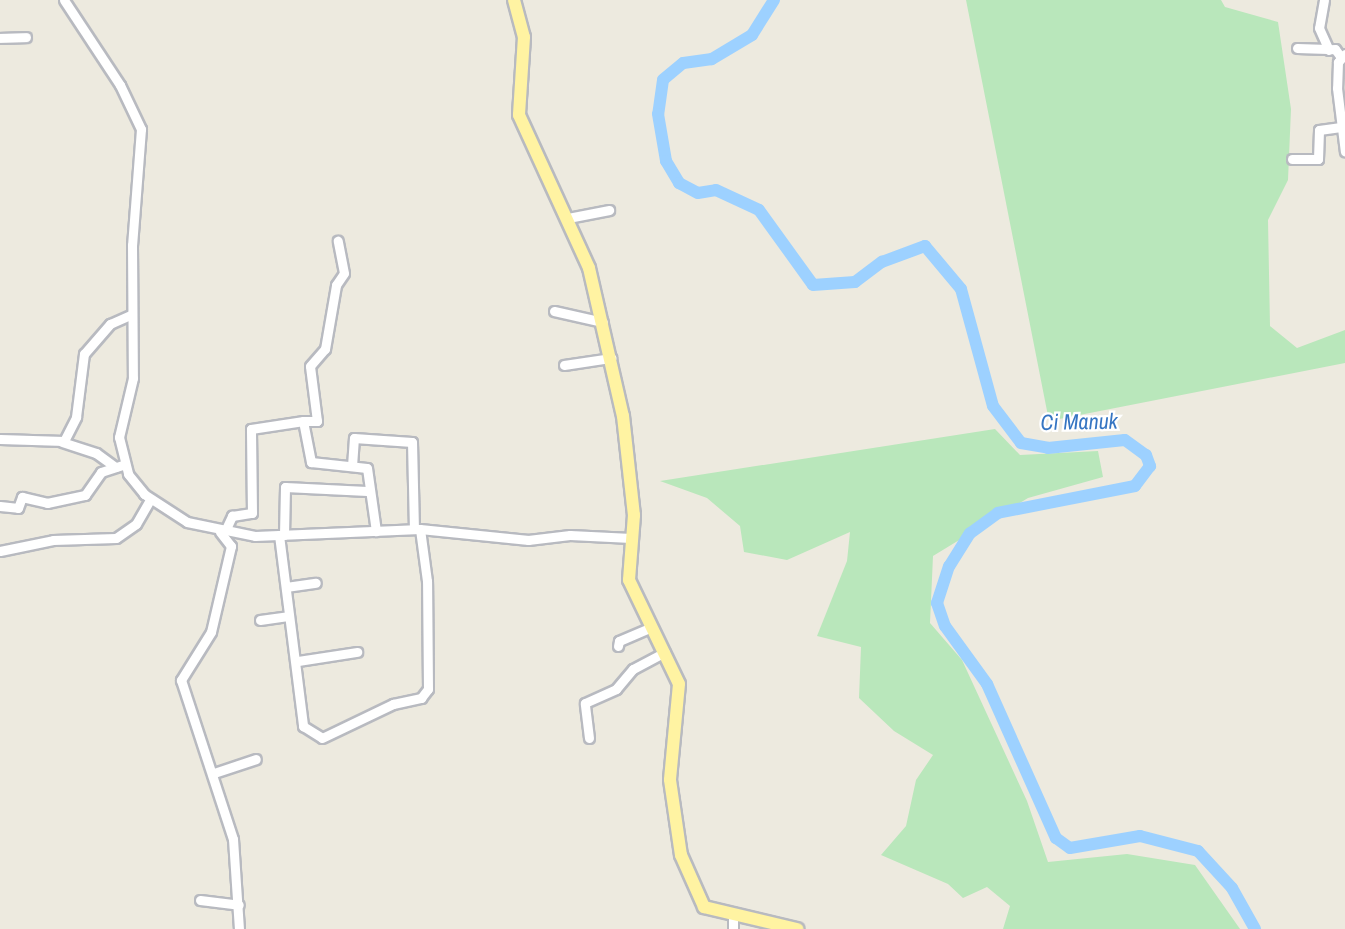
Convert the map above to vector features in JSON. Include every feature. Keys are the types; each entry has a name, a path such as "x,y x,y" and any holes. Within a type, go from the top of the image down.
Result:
{"main road":[{"path":"514,0 524,37 517,107 589,268 625,425 631,538 629,580 650,628 665,652 680,692 670,762 677,842 698,900 733,914 797,929"}],"street":[{"path":"64,0 110,69 141,129 132,314 133,378 119,437 120,466"},
{"path":"1324,0 1319,28 1329,50"},
{"path":"0,38 26,38"},
{"path":"1297,48 1337,50 1343,55 1341,127 1345,152"},
{"path":"1292,159 1318,159 1319,130 1341,127"},
{"path":"568,218 609,210"},
{"path":"225,531 232,516 252,513 251,429 317,421 310,366 325,349 336,285 344,273 338,241"},
{"path":"554,311 603,322"},
{"path":"62,442 76,417 84,354 110,324 132,314"},
{"path":"564,364 610,358"},
{"path":"304,421 304,448 311,462 367,468 367,491 376,531"},
{"path":"352,466 354,438 413,443 417,529 431,666 425,694 381,709 335,735 315,736 303,726 298,661 288,616 281,535 285,487 367,491"},
{"path":"0,439 62,442 96,453 120,466 150,500 187,522 208,525 225,531 281,535 417,529 528,540 570,535 631,538"},
{"path":"0,506 18,508 21,497 47,503 85,495 99,473 120,466"},
{"path":"0,551 53,540 116,538 136,524 150,500"},
{"path":"208,525 227,536 230,551 219,579 211,632 181,680 214,773 233,839 239,905 238,929"},
{"path":"286,587 316,583"},
{"path":"260,620 288,616"},
{"path":"618,646 619,640 650,628"},
{"path":"298,661 357,652"},
{"path":"589,738 585,703 616,689 637,666 665,652"},
{"path":"214,773 256,759"},
{"path":"200,900 239,905"},
{"path":"733,914 734,929"}],"green space":[{"path":"966,0 1221,0 1225,7 1278,22 1291,109 1288,180 1268,220 1270,326 1297,348 1345,330 1345,363 1049,421"},
{"path":"995,429 1020,455 1098,451 1103,477 1028,498 933,556 930,623 962,660 1027,801 1048,862 1127,854 1195,865 1240,929 1003,929 1010,906 987,887 963,898 948,884 881,855 906,826 916,780 933,755 894,731 859,698 861,647 817,636 847,561 850,532 787,560 744,552 740,526 707,498 660,481"}],"waterway":[{"name":"Ci Manuk","path":"774,0 752,35 712,59 683,63 663,80 658,114 666,161 679,183 698,193 716,190 759,210 813,285 855,282 882,262 925,246 961,289 993,406 1021,443 1048,448 1125,440 1146,455 1150,466 1135,486 998,513 970,533 949,566 937,603 945,626 987,684 1056,838 1070,848 1140,836 1198,851 1232,888 1255,929"}]}
